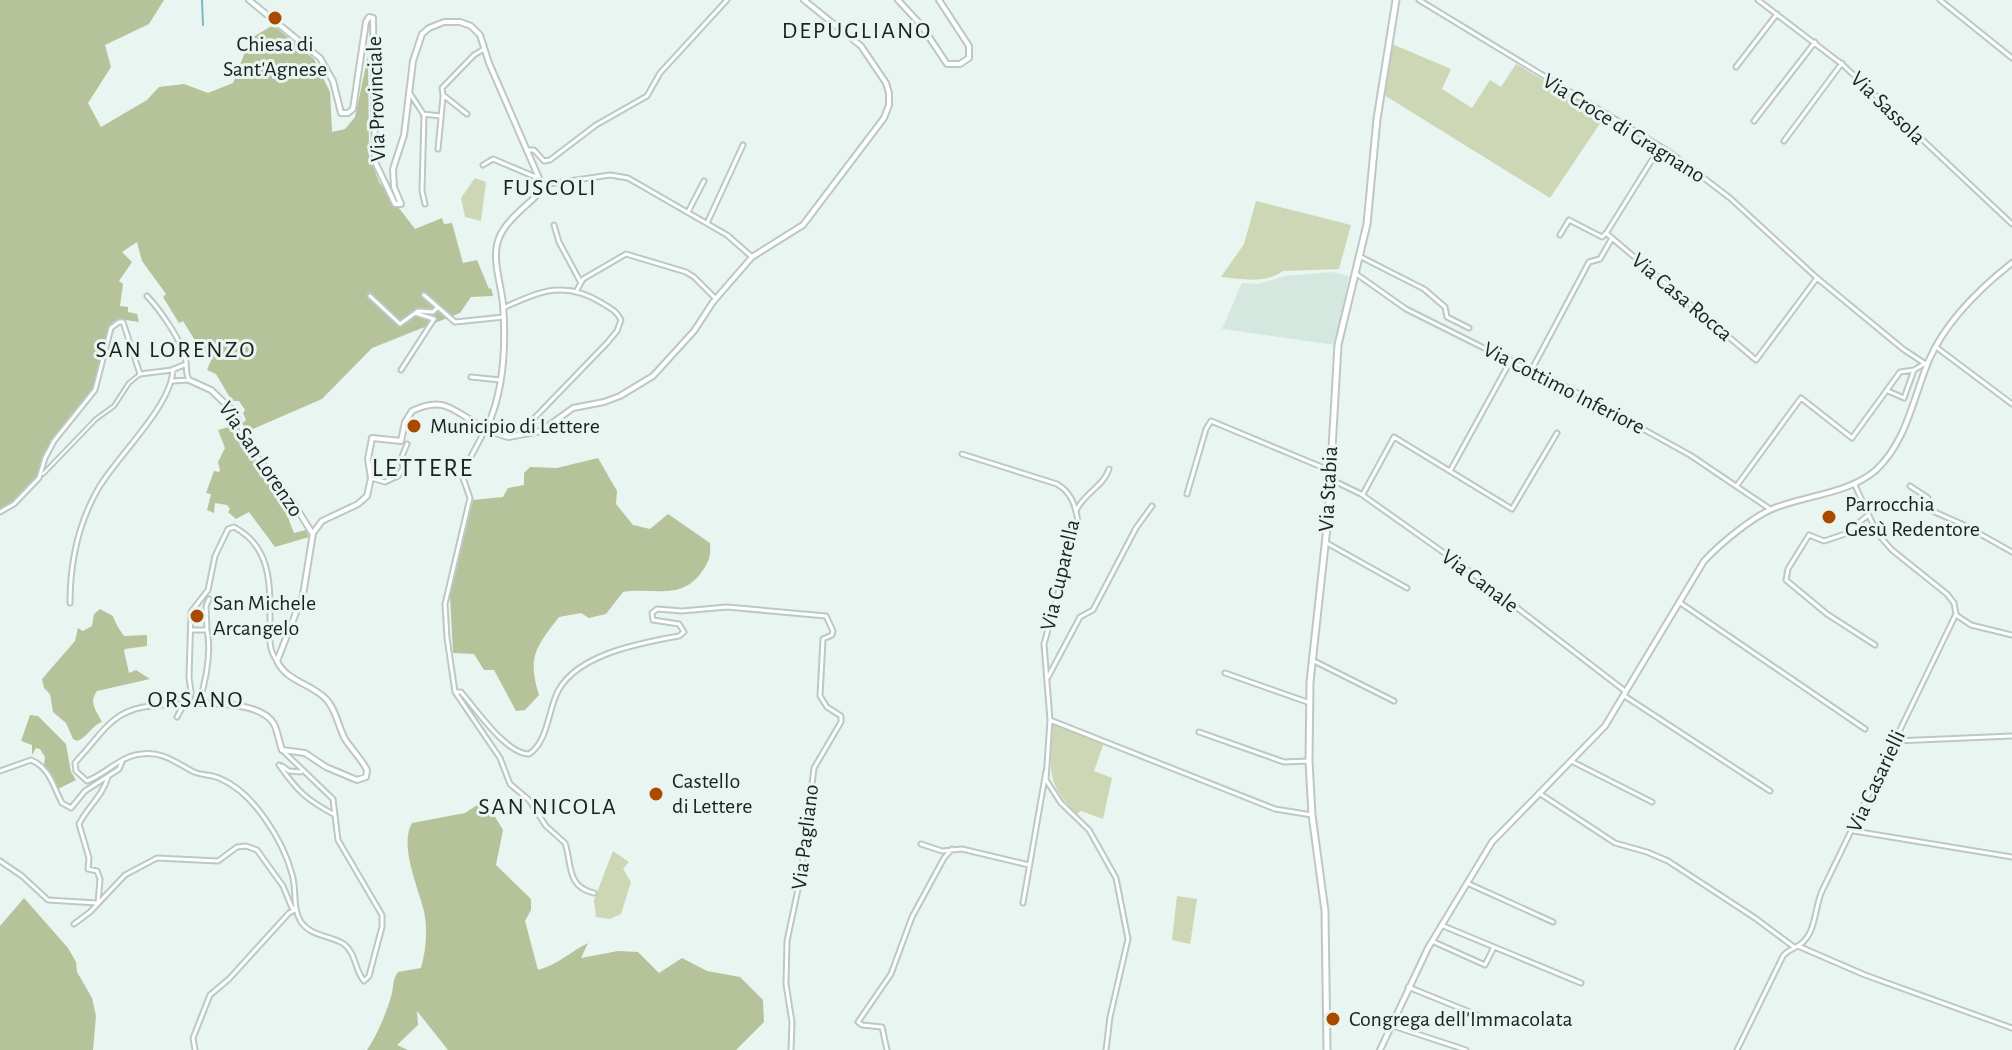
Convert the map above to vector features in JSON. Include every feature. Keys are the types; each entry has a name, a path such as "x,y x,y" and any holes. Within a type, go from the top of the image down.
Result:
{"main road":[{"name":"Via Stabia","path":"1327,1050 1325,911 1312,815 1309,761 1312,660 1325,542 1338,345 1367,224 1377,119 1396,0"}],"street":[{"name":"Via Provinciale","path":"249,0 320,58 333,81 341,113 353,109 366,22 369,17 373,18 375,162 395,204 401,204 394,187 393,169 404,135 413,61 422,34 444,22 460,22 471,26 480,35 484,49"},
{"path":"527,150 534,150 544,161 550,160 596,125 641,101 660,73 727,0"},
{"path":"277,661 299,603 313,533 322,521 363,501 369,489 368,459 372,438 401,441 405,422 412,411 434,402 502,437 519,434 547,428 573,408 604,402 645,382 694,331 716,299 752,257 803,225 884,118 889,105 886,83 861,46 804,0"},
{"path":"898,0 921,25 947,64 960,64 969,58 969,46 939,0"},
{"name":"Via Croce di Gragnano","path":"1419,0 1660,147 1741,206 1817,278 1926,365"},
{"name":"Via Sassola","path":"1758,0 1842,63 2012,224"},
{"path":"1940,0 2012,58"},
{"path":"1736,67 1777,14"},
{"path":"1754,121 1815,42"},
{"path":"438,149 442,88 474,55 484,49 541,182 540,192 499,237 496,262 504,317 500,380 495,409 465,468 464,484 470,498 445,604 447,638 455,692 500,758 510,784 529,800 546,826 565,843 574,880 594,893"},
{"path":"1784,141 1842,63"},
{"path":"408,91 423,114 422,191 425,204"},
{"path":"443,95 467,114"},
{"path":"423,114 441,116"},
{"path":"707,223 743,145"},
{"path":"1560,235 1569,220 1602,237 1660,147"},
{"path":"483,165 493,159 541,182 620,175 640,183 660,198 727,235 752,257"},
{"path":"688,212 704,181"},
{"path":"554,225 559,242 580,281"},
{"name":"Via Casa Rocca","path":"1606,233 1756,360 1817,278"},
{"path":"1531,369 1589,262 1600,259 1612,238"},
{"path":"577,290 580,281 626,254 686,272 716,299"},
{"path":"1359,256 1424,289 1445,307 1447,317 1469,328"},
{"path":"1380,1050 1432,941 1492,842 1605,726 1700,567 1712,553 1770,509 1854,483 1874,471 1898,441 1915,403 1926,365 1936,347 1967,302 2012,263"},
{"name":"Via Cottimo Inferiore","path":"1354,272 1406,309 1588,398 1690,455 1770,509"},
{"path":"503,308 545,290 577,290 618,314 621,324 607,343 519,434"},
{"path":"424,295 455,322 504,317"},
{"path":"147,296 162,314 186,364 185,373 189,380 172,381"},
{"path":"370,296 398,324 415,313 433,312 437,308"},
{"path":"401,370 434,319 415,313"},
{"path":"43,474 45,458 54,441 95,390 111,328 119,322 123,322 140,374"},
{"path":"1936,347 2012,404"},
{"path":"1450,471 1511,360"},
{"path":"0,512 14,504 96,419 114,406 129,383 140,374 186,364"},
{"path":"1738,485 1801,398 1852,438 1900,372 1926,365"},
{"path":"70,603 70,574 82,521 99,487 161,405 172,381 173,369"},
{"path":"1887,390 1904,398 1914,370"},
{"path":"471,377 500,380"},
{"name":"Via San Lorenzo","path":"189,380 211,390 233,411 257,457 313,533"},
{"path":"1187,494 1211,421 1329,470"},
{"path":"1363,495 1394,437 1512,509 1557,433"},
{"path":"371,478 385,482 398,476 403,468 401,463 407,444"},
{"name":"Via Cuparella","path":"962,454 1057,484 1068,492 1076,511 1078,521 1044,644 1050,720"},
{"path":"1076,511 1080,502 1107,475 1109,469"},
{"name":"Via Canale","path":"1330,478 1363,495 1464,567 1624,693 1770,791"},
{"path":"1854,483 1867,516 1892,550 1947,594 1954,603 1956,614 1971,625 2012,635"},
{"path":"1910,486 1928,498 1925,505 1928,509 2012,552"},
{"path":"1048,677 1080,617 1093,610 1136,528 1152,506"},
{"path":"1867,516 1850,531 1824,541 1809,535 1788,569 1786,580 1827,614 1875,645"},
{"path":"189,704 191,612 208,590 223,534 234,527 256,544 265,559 269,580 269,643 281,669 320,693 330,703 347,743 367,770 366,777 357,780 326,767 305,753 282,750"},
{"path":"1325,542 1407,588"},
{"path":"199,703 209,660 206,606 209,599"},
{"path":"1679,602 1865,729"},
{"name":"Via Pagliano","path":"455,692 461,692 492,729 518,752 529,754 538,746 565,679 579,668 629,647 679,636 684,632 679,624 653,620 652,613 657,609 682,611 727,607 826,616 832,635 823,639 820,696 827,707 841,716 841,722 814,768 801,875 787,941 786,984 793,1031 791,1050"},
{"name":"Via Casarielli","path":"1737,1050 1783,956 1811,931 1816,904 1956,614"},
{"path":"192,630 207,630"},
{"path":"1312,660 1394,701"},
{"path":"1225,673 1310,703"},
{"path":"74,924 125,875 157,858 218,861 237,847 246,846 257,850 283,886 293,910 305,926 345,945 357,964 360,977 364,981 369,976 384,920 338,840 334,804 329,793 282,750 273,722 262,714 228,706 199,703 147,705 112,721 80,757 75,768 79,777 87,781 142,753 169,757 195,773 222,779 243,793 277,839 292,875 293,910 229,979 210,995 193,1038 195,1050"},
{"path":"177,717 183,706"},
{"path":"1106,1050 1110,1017 1128,939 1116,878 1089,830 1061,803 1046,780 1050,720 1275,809 1312,815"},
{"path":"1199,732 1284,762 1309,761"},
{"path":"1895,741 2012,736"},
{"path":"0,771 31,760 39,764 50,776 62,803 71,808 85,791 119,769 123,760"},
{"path":"1571,761 1652,802"},
{"path":"304,772 289,771 279,765 305,798 336,815"},
{"path":"1023,903 1047,767"},
{"path":"98,903 100,879 97,871 88,869 89,858 79,824 105,790 109,775"},
{"path":"1539,793 1615,843 1668,861 1796,947 2012,1028"},
{"path":"1853,831 2012,857"},
{"path":"921,844 942,851 962,849 1029,865"},
{"path":"887,1050 882,1027 859,1024 860,1017 891,974 912,917 952,849"},
{"path":"0,861 48,900 98,903"},
{"path":"1467,883 1553,922"},
{"path":"1441,925 1581,983"},
{"path":"1432,941 1485,965 1494,947"},
{"path":"1408,987 1482,1017"},
{"path":"1390,1025 1466,1050"}],"shaded area":[{"path":"1332,272 1349,276 1335,345 1222,329 1242,283 1258,284 1285,276"}],"green space":[{"path":"0,0 164,0 149,24 105,45 111,67 88,103 101,127 147,100 159,87 184,84 208,93 233,83 250,39 273,25 314,59 330,92 332,132 345,129 355,117 368,56 369,156 379,182 415,229 442,218 444,224 452,223 463,263 477,260 493,296 471,297 460,313 372,348 322,399 246,432 243,423 246,420 245,410 239,401 232,401 216,374 207,370 212,358 196,342 183,321 179,323 163,297 166,294 142,261 137,242 122,252 132,262 119,281 123,284 120,306 128,307 128,312 137,314 139,322 119,319 113,322 107,334 93,391 48,448 41,473 11,504 0,509"},
{"path":"1392,44 1451,69 1442,89 1472,108 1490,80 1501,87 1516,64 1605,116 1550,198 1384,95"},
{"path":"475,178 486,182 481,221 465,217 461,198"},
{"path":"1256,201 1351,225 1339,269 1283,271 1261,279 1221,277 1244,244"},
{"path":"235,425 259,467 292,505 285,510 294,533 306,530 309,537 275,547 249,512 236,519 228,512 230,509 227,505 215,503 214,513 207,510 211,494 206,493 214,471 220,470 218,462 225,448 218,430"},
{"path":"598,458 617,491 616,504 633,525 650,529 668,514 710,543 709,559 693,582 684,587 665,591 623,592 606,614 589,618 581,613 559,617 544,636 536,653 534,671 539,695 525,710 516,711 494,670 484,670 474,654 453,653 450,596 473,500 503,497 508,488 524,485 524,473 530,467 557,468"},
{"path":"100,609 113,616 124,636 147,635 147,646 124,651 129,673 136,670 150,679 97,691 93,703 102,722 77,741 66,723 53,712 50,694 44,688 42,679 75,641 78,628 83,631 92,626 94,614"},
{"path":"30,715 38,716 66,744 71,772 76,780 58,789 44,765 45,757 40,749 36,748 32,755 32,745 21,741"},
{"path":"1053,723 1104,743 1094,771 1112,778 1103,819 1081,811 1077,814 1059,792 1051,762"},
{"path":"485,800 503,830 496,865 531,899 531,910 525,921 538,970 588,943 581,958 618,951 638,952 659,973 682,958 707,971 740,977 763,1000 764,1022 736,1050 448,1050 417,1011 418,1025 397,1045 408,1050 367,1050 384,1018 396,975 421,968 424,954 424,911 409,854 412,823 465,813"},
{"path":"613,851 629,862 623,869 631,882 621,914 610,919 596,917 594,900"},
{"path":"1177,896 1197,899 1192,932 1189,932 1192,933 1190,944 1172,940"},
{"path":"24,898 68,948 76,962 77,972 92,998 96,1016 93,1050 0,1050 0,926"}],"waterway":[{"path":"202,0 203,25"}],"place":[{"name":"Chiesa di Sant'Agnese","path":"275,18"},
{"name":"Municipio di Lettere","path":"414,426"},
{"name":"Parrocchia Gesù Redentore","path":"1829,517"},
{"name":"San Michele Arcangelo","path":"197,616"},
{"name":"Castello di Lettere","path":"656,794"},
{"name":"Congrega dell'Immacolata","path":"1333,1019"}],"district":[{"name":"DEPUGLIANO","path":"857,31"},
{"name":"FUSCOLI","path":"550,188"},
{"name":"SAN LORENZO","path":"176,350"},
{"name":"LETTERE","path":"423,468"},
{"name":"ORSANO","path":"196,700"},
{"name":"SAN NICOLA","path":"548,807"}]}
